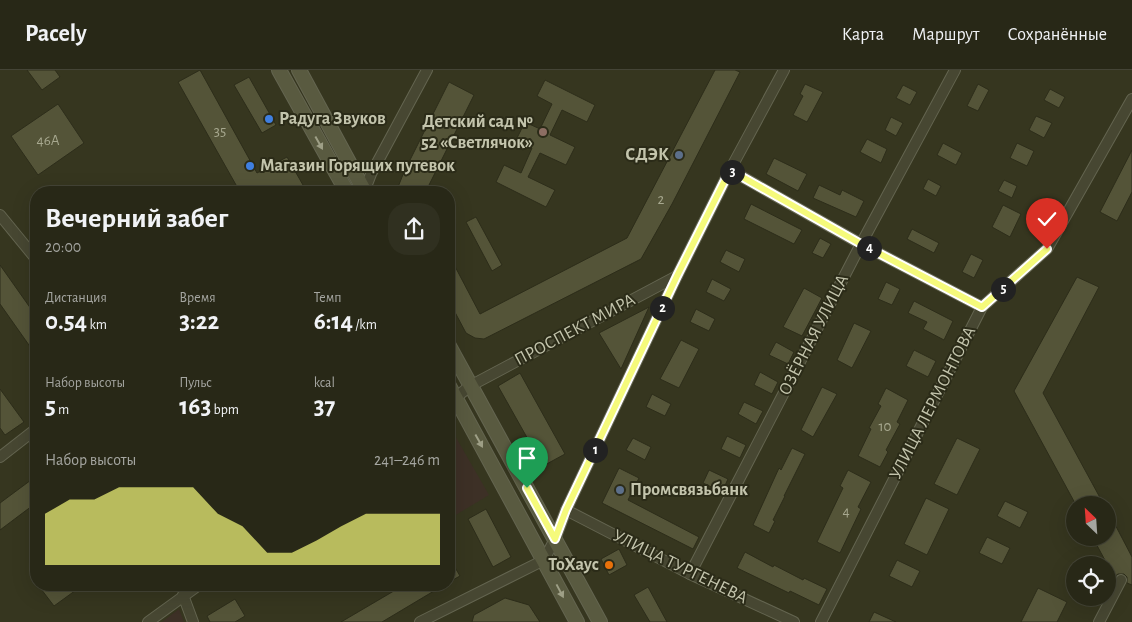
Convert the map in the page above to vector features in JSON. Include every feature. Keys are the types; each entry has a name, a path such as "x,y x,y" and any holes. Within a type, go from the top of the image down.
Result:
{"main road":[{"path":"279,70 344,186"},
{"path":"299,70 361,186"},
{"path":"455,357 600,622"},
{"path":"455,406 544,560 576,622"}],"street":[{"path":"366,186 427,70"},
{"path":"420,622 544,560 677,276 730,170 784,70"},
{"name":"ОЗЁРНАЯ УЛИЦА","path":"690,574 861,244 955,70"},
{"name":"УЛИЦА ЛЕРМОНТОВА","path":"821,622 982,307 1047,249 1132,99"},
{"path":"730,170 861,244 982,307"},
{"path":"0,215 30,251"},
{"name":"ПРОСПЕКТ МИРА","path":"455,398 470,386 677,276"},
{"path":"0,457 30,434"},
{"name":"УЛИЦА ТУРГЕНЕВА","path":"566,510 690,574 794,622"},
{"path":"1099,622 1122,580"},
{"path":"148,622 190,591"},
{"path":"184,595 194,622"}],"shaded area":[{"path":"455,436 489,495 455,515"},
{"path":"179,609 184,622 162,622"}],"building":[{"path":"27,70 55,70 60,77 42,90"},
{"path":"200,70 257,173 287,157 304,186 237,186 178,82"},
{"path":"715,70 735,70 740,72 672,204 641,259 484,339 475,338 466,333 455,312 455,266 480,314 627,238"},
{"path":"249,77 276,125 262,133 234,85"},
{"path":"545,80 595,105 587,122 562,110 550,135 575,147 566,165 540,153 528,177 555,190 546,207 496,182 504,165 521,173 532,148 516,140 525,122 540,129 552,104 537,96"},
{"path":"449,82 474,95 429,186 398,186"},
{"path":"805,84 823,92 807,122 793,115 803,96 800,94"},
{"path":"978,84 989,90 978,111 967,106"},
{"path":"903,85 917,92 910,105 896,98"},
{"path":"1050,89 1065,97 1059,108 1044,100"},
{"path":"58,104 84,143 38,175 11,136"},
{"path":"1036,116 1052,123 1044,138 1029,130"},
{"path":"891,117 903,123 896,136 885,130"},
{"path":"867,139 887,149 881,163 860,152"},
{"path":"943,143 962,153 956,165 937,155"},
{"path":"1017,143 1034,151 1027,166 1010,158"},
{"path":"1132,150 1132,192 1117,221 1100,212"},
{"path":"774,158 807,174 798,191 766,174"},
{"path":"928,179 941,186 936,196 923,189"},
{"path":"1004,180 1017,186 1012,198 998,191"},
{"path":"819,185 840,195 842,190 864,201 856,217 813,198"},
{"path":"751,204 802,230 794,244 744,219"},
{"path":"1003,205 1021,214 1010,237 992,227"},
{"path":"476,217 502,265 492,271 466,222"},
{"path":"912,229 939,243 934,253 907,239"},
{"path":"820,238 831,244 823,258 812,253"},
{"path":"726,250 745,259 739,272 720,262"},
{"path":"971,254 983,260 974,278 962,272"},
{"path":"0,265 30,308 30,346 0,304"},
{"path":"1077,277 1099,287 1043,393 1099,496 1071,496 1014,391"},
{"path":"712,279 731,289 724,301 706,292"},
{"path":"886,282 900,289 892,305 878,299"},
{"path":"804,288 822,298 802,336 783,327"},
{"path":"914,301 953,321 944,340 923,329 927,322 908,313"},
{"path":"649,307 621,369 599,333"},
{"path":"696,309 715,319 709,331 690,322"},
{"path":"854,323 871,331 852,368 837,360"},
{"path":"681,340 699,349 679,388 660,379"},
{"path":"776,342 794,352 788,364 769,355"},
{"path":"914,350 936,361 928,377 906,366"},
{"path":"760,372 778,382 772,394 754,385"},
{"path":"520,373 565,454 543,466 498,386"},
{"path":"822,387 837,394 813,437 801,430"},
{"path":"886,388 908,400 897,422 900,424 886,450 888,452 880,467 858,456 871,429 869,428 881,406 878,404"},
{"path":"0,389 24,422 5,435 0,428"},
{"path":"652,394 671,404 665,416 646,407"},
{"path":"744,402 763,411 756,424 738,414"},
{"path":"727,436 746,445 740,458 721,449"},
{"path":"633,438 651,447 645,460 626,450"},
{"path":"957,438 980,449 957,495 934,484"},
{"path":"792,448 805,454 773,520 775,521 769,533 753,525 779,468 781,470"},
{"path":"619,468 639,478 628,500 699,537 693,549 602,503"},
{"path":"709,470 728,479 722,492 703,483"},
{"path":"848,470 871,482 858,507 861,509 840,553 817,542 843,488 840,486"},
{"path":"30,481 30,508 0,530 0,503"},
{"path":"926,498 949,509 927,555 904,544"},
{"path":"1005,501 1028,512 1020,528 997,516"},
{"path":"486,509 511,557 493,567 468,519"},
{"path":"1116,526 1132,557 1132,585 1127,583 1127,577 1124,574 1116,576 1116,556 1103,556 1097,546 1116,546"},
{"path":"987,537 1010,548 1002,564 979,553"},
{"path":"619,549 627,565 609,575 601,559"},
{"path":"745,552 773,567 774,565 803,580 804,578 827,589 819,605 737,568"},
{"path":"897,560 920,571 912,587 889,576"},
{"path":"455,567 460,576 455,579"},
{"path":"648,587 667,622 650,622 634,595"},
{"path":"1038,588 1066,602 1057,622 1021,622"},
{"path":"43,591 75,591 54,606"},
{"path":"394,591 434,591 382,622 341,622"},
{"path":"505,598 529,605 540,622 472,622 474,615"},
{"path":"235,599 245,616 235,622 210,622 207,616"},
{"path":"874,612 896,622 869,622"}],"place":[{"name":"Радуга Звуков","path":"269,119"},
{"name":"Детский сад № 52 «Светлячок»","path":"543,132"},
{"name":"СДЭК","path":"679,155"},
{"name":"Магазин Горящих путевок","path":"250,166"},
{"name":"Промсвязьбанк","path":"620,490"},
{"name":"ТоХаус","path":"609,565"}],"route":[{"path":"527,488 555,539 566,510 677,276 730,170 861,244 982,307 1047,249"}]}
